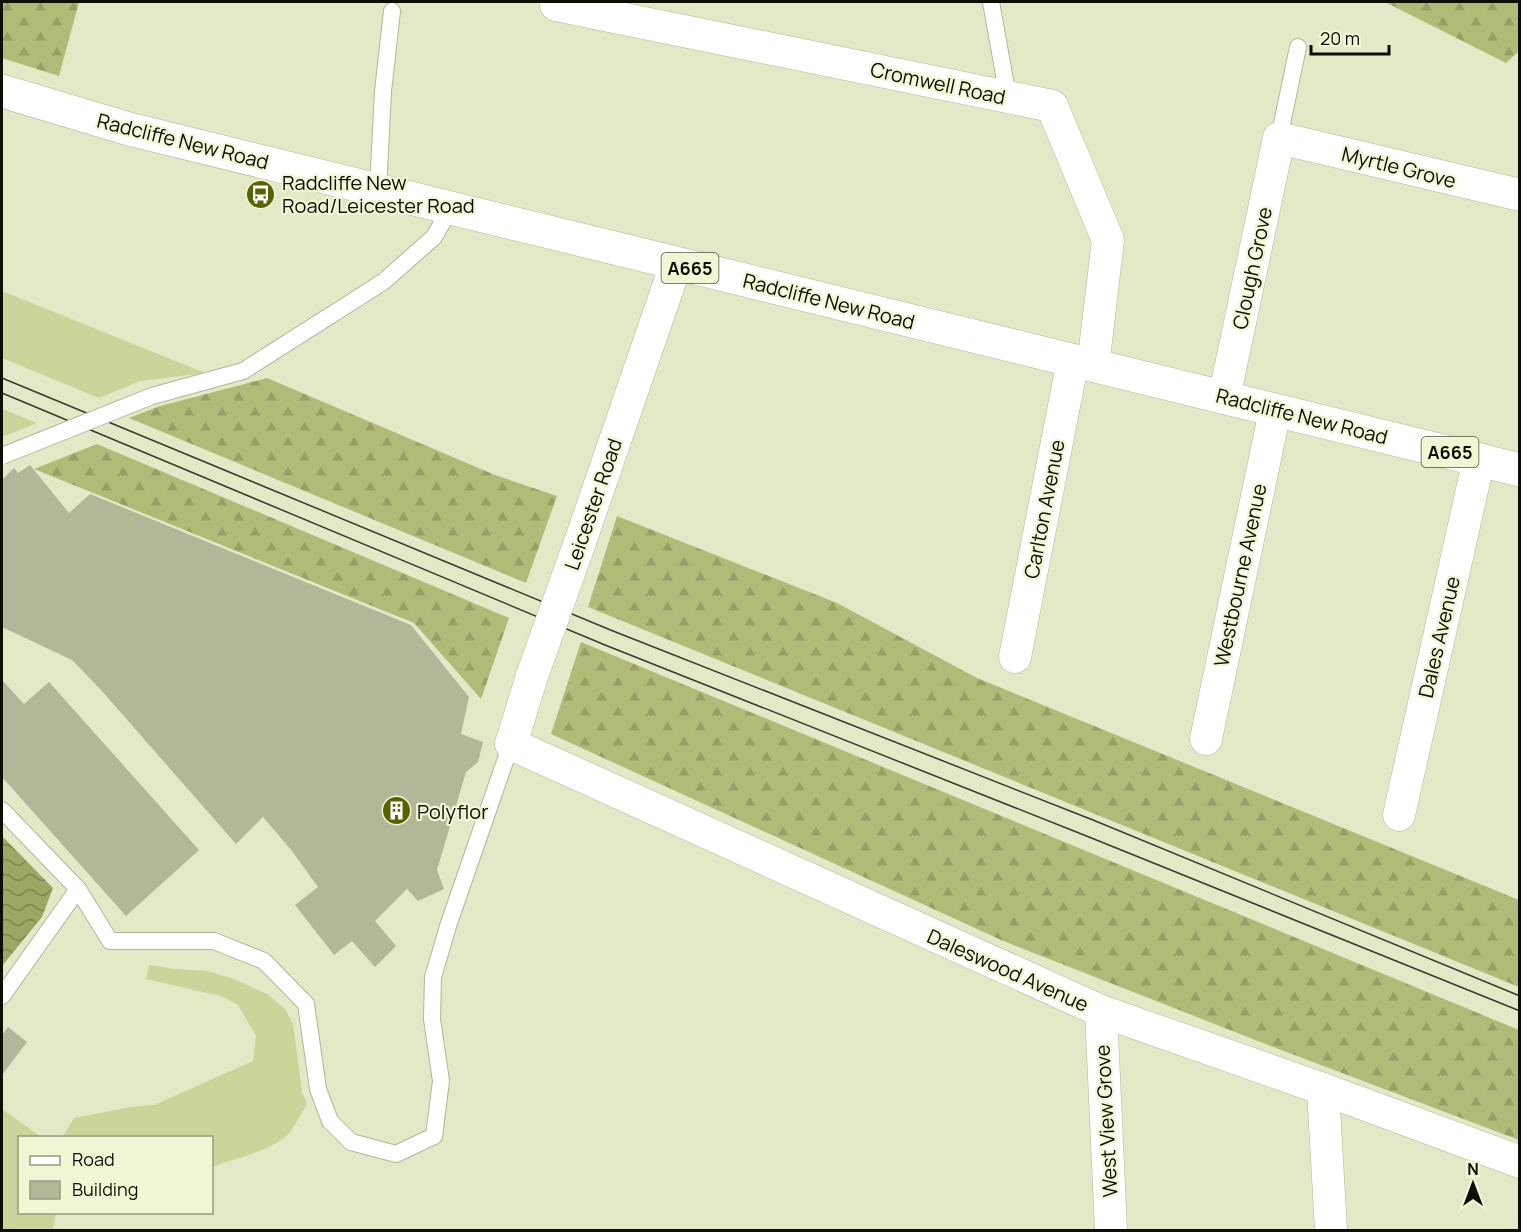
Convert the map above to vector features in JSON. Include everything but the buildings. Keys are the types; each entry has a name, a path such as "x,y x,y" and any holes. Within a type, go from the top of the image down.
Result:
{"main road":[{"name":"Radcliffe New Road","path":"2,91 129,129 1520,470"}],"street":[{"name":"Cromwell Road","path":"556,4 1052,106 1108,240 1083,363"},
{"name":"Myrtle Grove","path":"1280,138 1520,195"},
{"name":"Clough Grove","path":"1224,398 1280,138"},
{"name":"Leicester Road","path":"511,744 532,676 676,264"},
{"name":"Carlton Avenue","path":"1015,657 1083,363"},
{"name":"Westbourne Avenue","path":"1206,739 1275,411"},
{"name":"Dales Avenue","path":"1400,815 1479,459"},
{"name":"Daleswood Avenue","path":"511,744 1101,1011 1323,1089 1520,1162"},
{"name":"West View Grove","path":"1101,1011 1111,1230"},
{"path":"1323,1089 1331,1230"}],"lane":[{"path":"991,2 1008,97"},
{"path":"378,190 383,91 392,11"},
{"path":"1280,138 1298,47"},
{"path":"2,456 152,396 243,371 383,282 435,237 451,207"},
{"path":"2,810 78,889 110,941 214,941 264,961 306,1004 318,1089 330,1121 351,1142 396,1154 434,1136 441,1081 432,1019 434,977 449,923 511,744"},
{"path":"2,996 78,889"}],"shaded area":[{"path":"2,291 205,373 140,381 99,398 2,358"},
{"path":"2,409 37,423 2,437"},
{"path":"149,965 207,971 234,979 267,994 285,1009 293,1024 302,1092 307,1104 290,1132 264,1149 213,1167 213,1136 63,1136 74,1118 154,1105 253,1061 256,1036 238,1005 221,996 146,979"},
{"path":"2,1109 40,1136 18,1136 18,1214 56,1214 53,1230 2,1230"}],"green space":[{"path":"2,2 79,2 59,76 2,58"},
{"path":"1385,2 1519,2 1519,51 1506,63"},
{"path":"267,378 495,475 557,496 526,583 129,418 160,406"},
{"path":"97,444 509,618 481,699 414,623 34,469"},
{"path":"617,516 837,603 977,678 1519,900 1519,987 588,607"},
{"path":"581,642 1519,1030 1519,1140 1001,940 551,734"}],"water":[{"path":"2,836 53,888 42,917 2,966"}],"tram line":[{"path":"2,378 613,631 1093,820 1520,996"},
{"path":"2,393 605,645 1520,1011"}],"place":[{"name":"Radcliffe New Road/Leicester Road","path":"261,194"},
{"name":"Polyflor","path":"396,811"}]}
